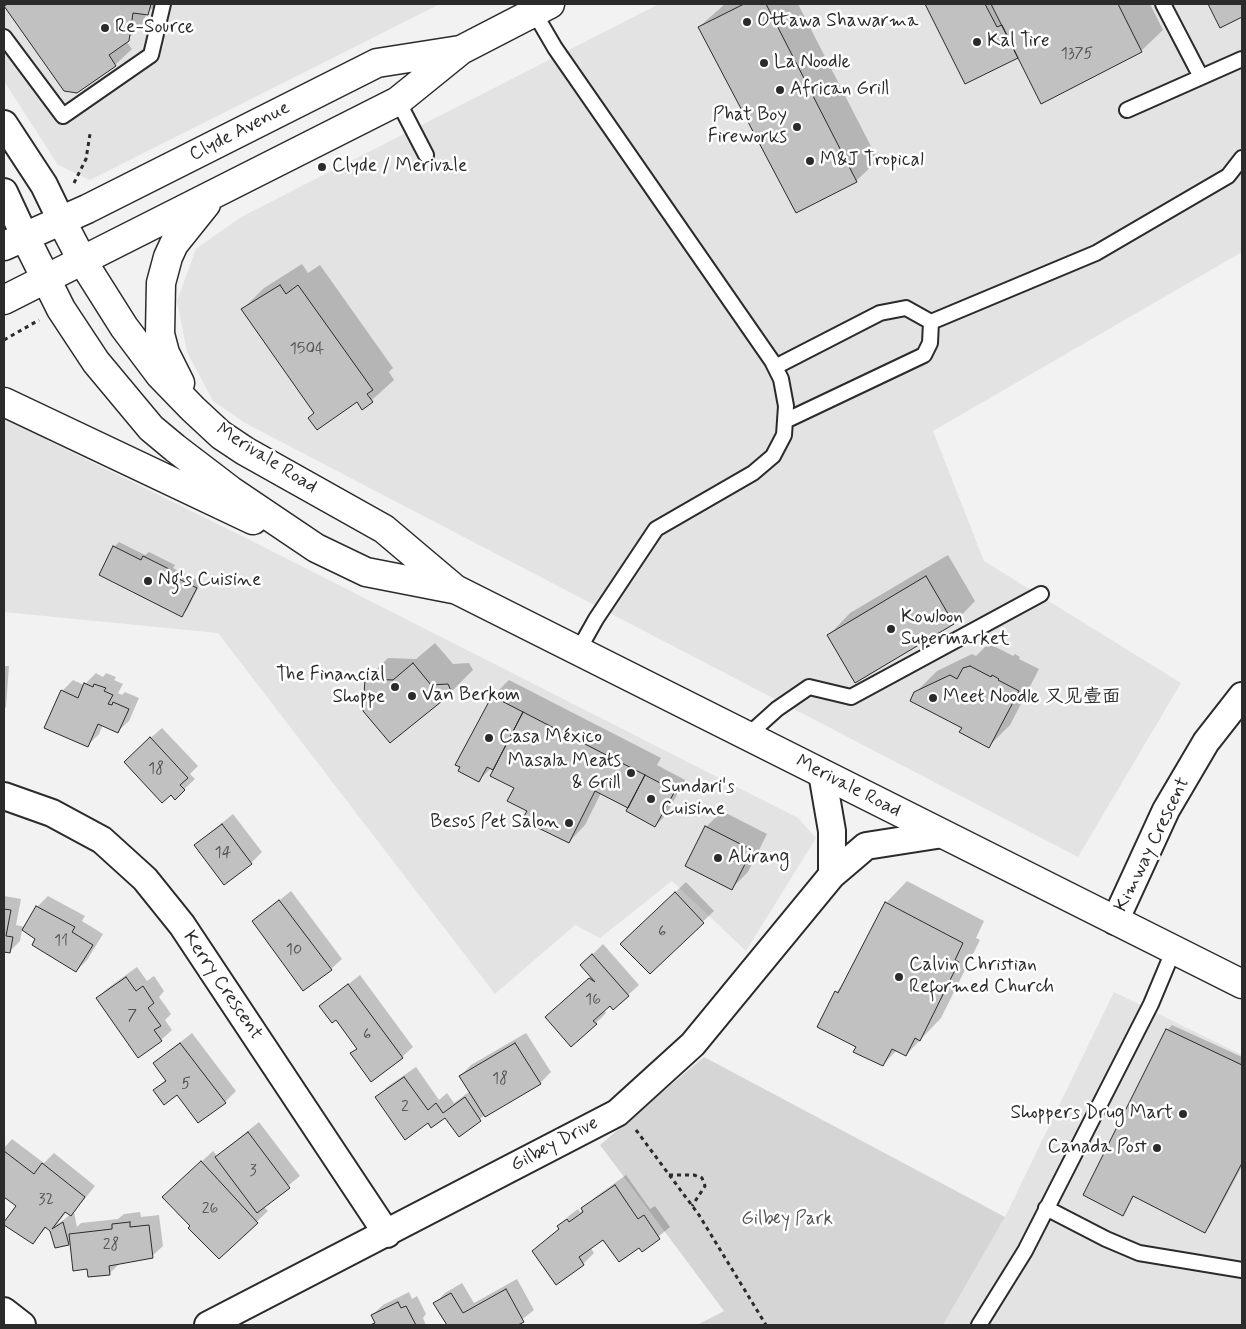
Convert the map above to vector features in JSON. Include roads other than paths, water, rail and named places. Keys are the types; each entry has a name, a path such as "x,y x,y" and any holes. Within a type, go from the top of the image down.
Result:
{"main road":[{"name":"Clyde Avenue","path":"46,279 398,102 462,50 542,8"},
{"name":"Clyde Avenue","path":"14,242 377,63 462,50"},
{"path":"193,409 165,352 160,334 159,298 168,257 182,232 213,196"},
{"name":"Merivale Road","path":"61,220 83,262 144,355 193,409 221,435 245,451 384,529 455,589 1242,984"},
{"name":"Merivale Road","path":"14,242 46,279 61,308 96,362 152,428 216,480 316,548 366,572 455,589"},
{"path":"4,300 46,279"},
{"path":"4,402 209,501 316,548"}],"street":[{"path":"4,124 44,185 61,220"},
{"path":"4,192 14,242"},
{"name":"Kimway Crescent","path":"1115,921 1166,810 1206,742 1242,696"},
{"path":"822,773 834,846 832,875"},
{"name":"Kerry Crescent","path":"4,796 52,814 102,840 145,879 182,925 387,1234"},
{"name":"Gilbey Drive","path":"208,1325 387,1234 620,1110 693,1044 832,875 866,846 943,834"},
{"path":"4,1311 22,1325"}],"lane":[{"path":"4,37 63,116 151,55 163,4"},
{"path":"1164,4 1201,77"},
{"path":"542,8 554,48 775,367 781,379 786,406 784,435 773,456 753,473 656,529 596,618 578,651"},
{"path":"1127,110 1242,59"},
{"path":"398,102 426,155"},
{"path":"931,322 1096,252 1228,176 1242,158"},
{"path":"775,367 880,313 906,308 931,322"},
{"path":"785,421 924,356 930,343 931,322"},
{"path":"747,736 777,709 809,687 851,697 1040,594"},
{"path":"979,1325 1025,1250 1151,1004 1174,949"},
{"path":"1046,1208 1139,1253 1242,1270"}],"place":[{"name":"Ottawa Shawarma","path":"747,22"},
{"name":"Re-Source","path":"105,28"},
{"name":"Kal Tire","path":"977,42"},
{"name":"La Noodle","path":"764,63"},
{"name":"African Grill","path":"780,90"},
{"name":"Phat Boy Fireworks","path":"797,127"},
{"name":"M&J Tropical","path":"810,161"},
{"name":"Clyde / Merivale","path":"322,167"},
{"name":"Ng's Cuisine","path":"148,581"},
{"name":"Kowloon Supermarket","path":"891,629"},
{"name":"The Financial Shoppe","path":"395,687"},
{"name":"Van Berkom","path":"412,696"},
{"name":"Meet Noodle 又见壹面","path":"933,698"},
{"name":"Casa México","path":"489,738"},
{"name":"Masala Meats & Grill","path":"631,773"},
{"name":"Sundari's Cuisine","path":"651,799"},
{"name":"Besos Pet Salon","path":"569,823"},
{"name":"Alirang","path":"718,858"},
{"name":"Calvin Christian Reformed Church","path":"899,977"},
{"name":"Shoppers Drug Mart","path":"1183,1114"},
{"name":"Canada Post","path":"1157,1148"}],"park label":[{"name":"Gilbey Park","path":"787,1220"}]}
